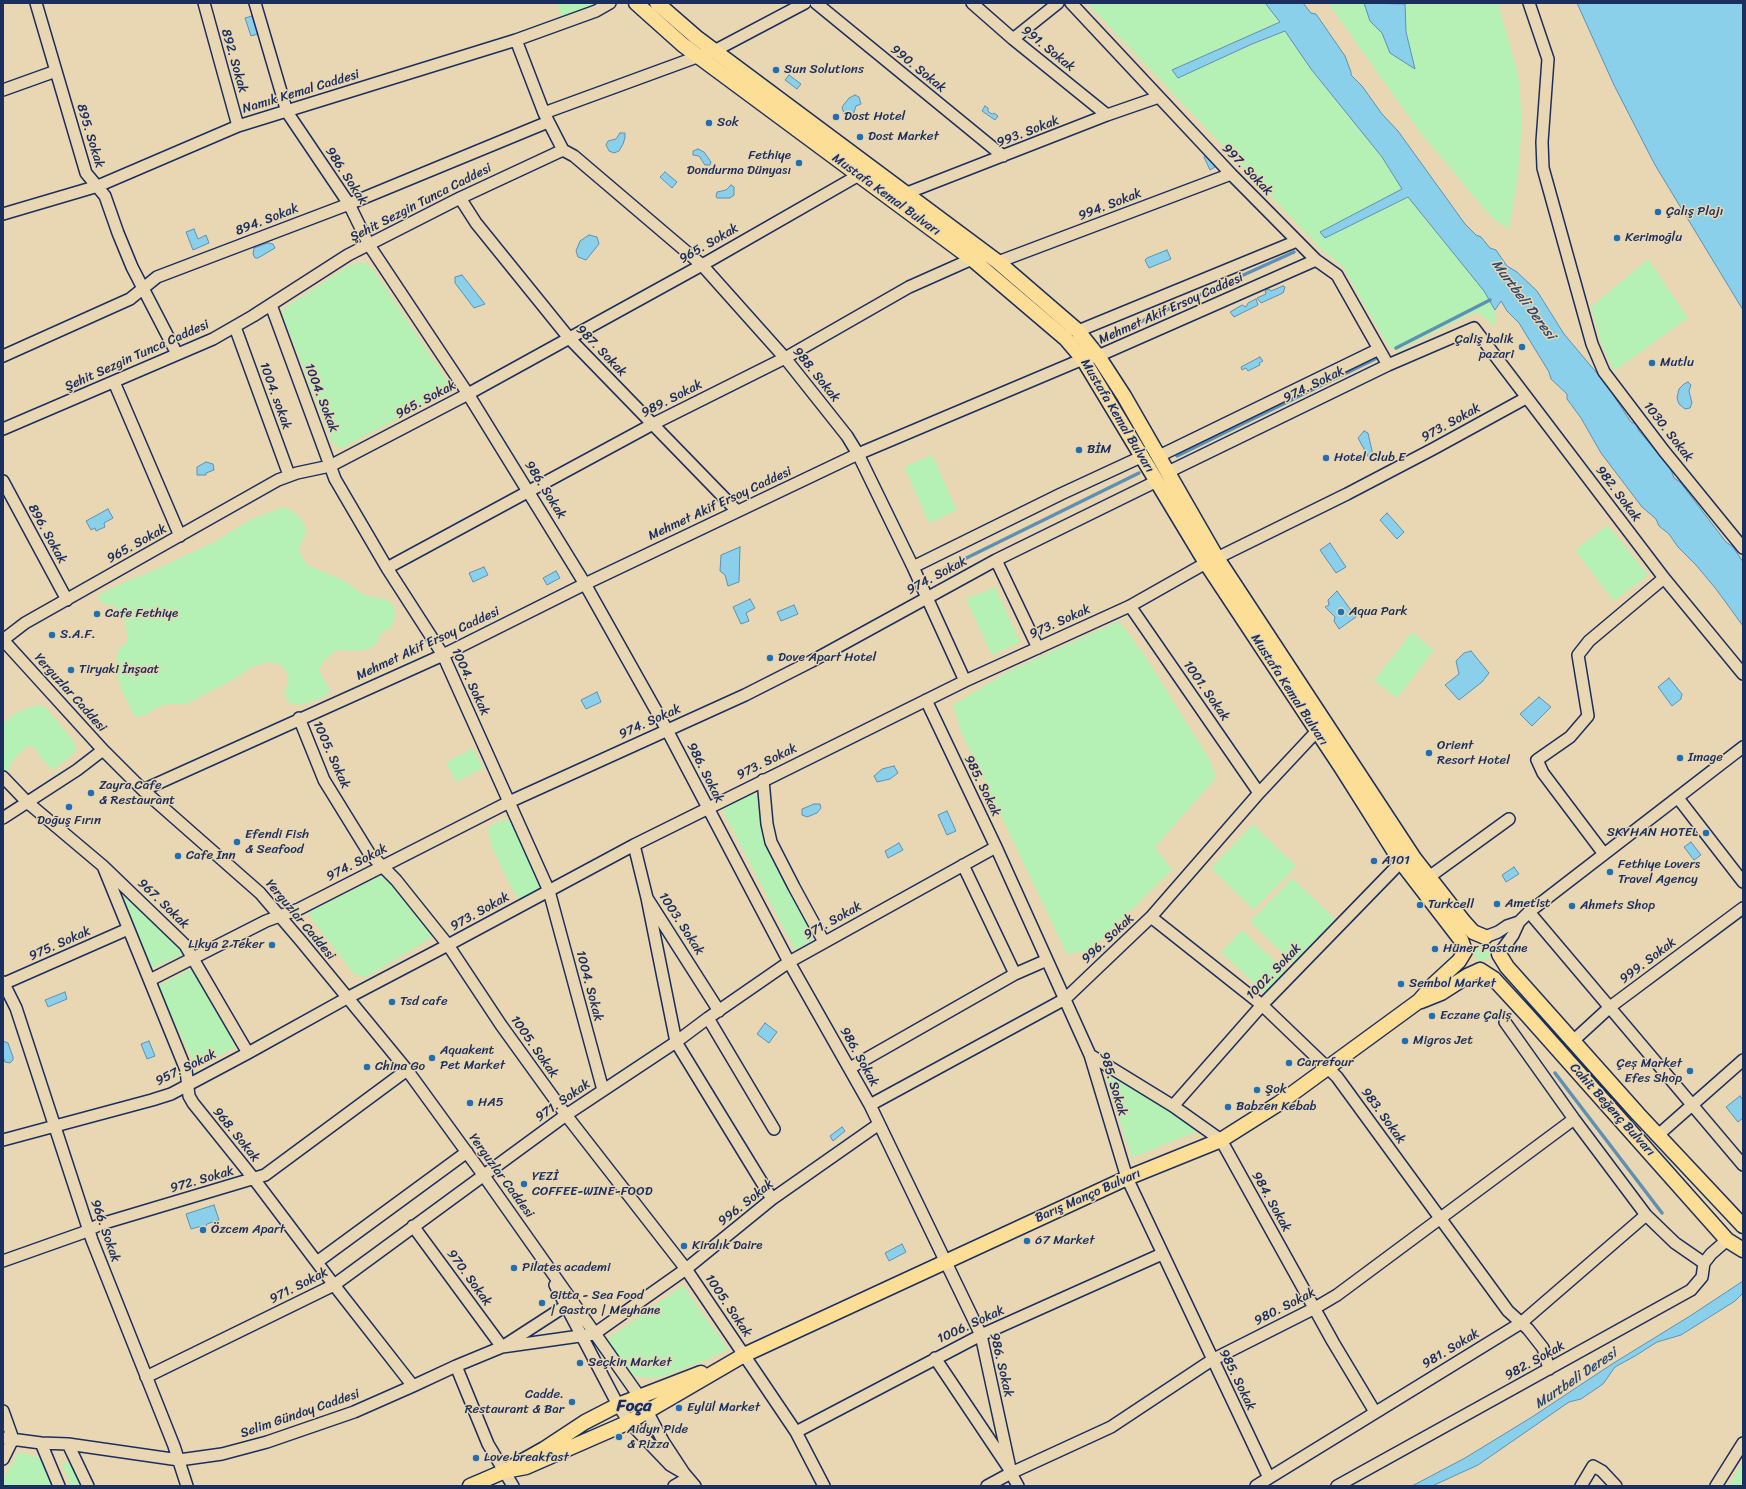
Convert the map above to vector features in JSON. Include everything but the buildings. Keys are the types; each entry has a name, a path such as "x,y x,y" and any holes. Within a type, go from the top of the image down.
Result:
{"main road":[{"name":"Mustafa Kemal Bulvarı","path":"636,3 665,30 698,56 972,259 1048,322 1066,339 1083,359 1157,481 1414,858 1464,922 1473,932 1485,937"},
{"name":"Mustafa Kemal Bulvarı","path":"657,3 674,20 998,262 1078,331 1098,356 1124,396 1168,472 1211,561 1316,732 1341,767 1401,862 1461,940 1465,951"},
{"path":"1485,937 1494,941 1498,947 1499,954 1493,966 1480,970 1469,964 1465,951 1472,939 1485,937"},
{"name":"Barış Manço Bulvarı","path":"470,1486 505,1471 544,1449 585,1422 618,1405 741,1357 1127,1178 1221,1140 1278,1104 1418,1001 1459,961 1465,951"},
{"name":"Cahit Beğenç Bulvarı","path":"1499,954 1507,967 1657,1136 1743,1226"},
{"name":"Barış Manço Bulvarı","path":"1418,1001 1441,993 1469,975 1480,970"},
{"name":"Cahit Beğenç Bulvarı","path":"1480,970 1494,979 1528,1016 1727,1240 1743,1250"},
{"name":"Barış Manço Bulvarı","path":"505,1471 526,1467 629,1422 741,1357"}],"street":[{"name":"895. Sokak","path":"36,3 86,173 90,180 98,186 105,196 118,233 143,288 177,354"},
{"name":"892. Sokak","path":"204,3 238,126"},
{"name":"986. Sokak","path":"255,3 287,112 349,204 369,245 468,394 585,584 667,730 789,962 870,1105 981,1335 1011,1473 1018,1486"},
{"name":"Namık Kemal Caddesi","path":"3,214 98,186 238,126 516,40 596,11 610,3"},
{"path":"546,117 716,50 805,3"},
{"name":"990. Sokak","path":"816,3 1003,156"},
{"name":"991. Sokak","path":"972,3 1013,39 1107,115"},
{"path":"1013,39 1058,3"},
{"name":"997. Sokak","path":"1071,3 1231,174 1316,260 1337,275 1388,365"},
{"name":"1030. Sokak","path":"1529,3 1548,59 1542,142 1543,168 1592,344 1604,372 1743,548"},
{"path":"516,40 546,117 563,150"},
{"path":"3,90 56,71"},
{"name":"993. Sokak","path":"906,193 1107,115 1159,97"},
{"name":"894. Sokak","path":"3,356 130,299 157,277 349,204 546,117"},
{"name":"Şehit Sezgin Tunca Caddesi","path":"3,429 114,382 235,327 348,255 460,198 563,150"},
{"name":"988. Sokak","path":"563,150 574,156 702,265 785,358 847,436 858,454 913,567 965,681"},
{"name":"994. Sokak","path":"998,262 1231,174"},
{"name":"965. Sokak","path":"3,640 24,623 289,475 330,466 468,394 702,265 859,175"},
{"name":"987. Sokak","path":"460,198 476,223 569,338 737,511"},
{"path":"1083,359 1078,331 1297,241"},
{"name":"989. Sokak","path":"387,568 528,490 653,424 785,358 910,287 972,259"},
{"name":"Mehmet Akif Ersoy Caddesi","path":"143,790 299,718 443,655 585,584 858,454 1083,359 1098,356 1316,260"},
{"name":"1004. Sokak","path":"271,305 335,479 387,568 443,655 549,891 603,1090"},
{"name":"1004. sokak","path":"235,327 289,475"},
{"name":"974. Sokak","path":"1168,472 1388,365 1474,328"},
{"name":"982. Sokak","path":"1474,328 1664,578 1743,674"},
{"path":"1159,456 1379,349"},
{"path":"114,382 180,536"},
{"name":"973. Sokak","path":"347,998 634,845 965,681 1130,606 1211,561 1347,494 1526,398"},
{"path":"913,567 1060,494 1143,456"},
{"name":"896. Sokak","path":"3,481 67,600"},
{"name":"974. Sokak","path":"150,980 194,959 266,921 299,909 381,866 510,802 745,695 996,560 1157,481"},
{"path":"996,560 1038,648"},
{"path":"1604,854 1543,773 1536,760 1570,737 1588,716 1578,655 1589,640 1664,578"},
{"name":"1001. Sokak","path":"1130,606 1259,793"},
{"name":"Yerguzlar Caddesi","path":"3,640 103,750 143,790 260,893 281,916 407,1070 539,1252 569,1304"},
{"name":"985. Sokak","path":"926,700 996,847 1090,1055 1127,1178 1269,1478"},
{"name":"1005. Sokak","path":"299,718 324,780 368,853 396,880 448,945 501,1024 566,1115 686,1269 741,1357 796,1432 824,1486"},
{"name":"996. Sokak","path":"870,1105 1065,999 1151,917 1259,793 1316,732"},
{"path":"1499,954 1513,935 1519,922 1530,912 1743,746"},
{"path":"3,818 78,770 103,750"},
{"name":"967. Sokak","path":"3,777 27,802 103,866 185,945 248,1053"},
{"path":"763,780 767,824 771,842 824,942"},
{"path":"1678,798 1743,882"},
{"path":"1429,877 1509,819"},
{"name":"1003. Sokak","path":"634,845 646,898 719,1011"},
{"name":"971. Sokak","path":"146,1377 334,1285 566,1115 676,1042 789,962 996,847"},
{"name":"1002. Sokak","path":"1173,1106 1262,1005 1401,862"},
{"path":"963,865 1015,974"},
{"name":"968. Sokak","path":"103,866 186,1070 189,1096 193,1104 254,1179 413,1386"},
{"path":"646,898 676,1042 772,1199"},
{"name":"999. Sokak","path":"1573,1041 1610,1007 1743,908"},
{"path":"1530,912 1743,1165"},
{"name":"983. Sokak","path":"1151,917 1262,1005 1337,1077 1508,1311 1543,1348 1549,1369"},
{"path":"1485,937 1519,922"},
{"name":"975. Sokak","path":"3,984 128,930"},
{"path":"850,1068 1015,974 1048,960"},
{"name":"966. Sokak","path":"3,984 16,1008 56,1124 89,1230 179,1460 187,1486"},
{"name":"957. Sokak","path":"3,1140 56,1124 171,1094 347,998"},
{"path":"708,1018 774,1130"},
{"path":"1505,1022 1574,1119 1646,1215 1675,1243 1704,1263"},
{"name":"984. Sokak","path":"1090,1055 1173,1106 1221,1140 1333,1342 1375,1412"},
{"path":"1657,1136 1743,1060"},
{"name":"972. Sokak","path":"3,1261 89,1230 101,1224 265,1175 407,1070"},
{"name":"980. Sokak","path":"987,1486 1011,1473 1111,1427 1212,1360 1337,1296 1574,1119"},
{"name":"996. Sokak","path":"594,1334 686,1269 772,1199 879,1124"},
{"path":"317,1262 467,1152"},
{"name":"981. Sokak","path":"1256,1486 1521,1323 1646,1215"},
{"name":"970. Sokak","path":"413,1226 502,1347"},
{"name":"982. Sokak","path":"1337,1486 1691,1290 1702,1277 1704,1263 1711,1254 1727,1240"},
{"name":"1006. Sokak","path":"796,1432 981,1335 1162,1254"},
{"path":"502,1347 569,1304"},
{"path":"569,1304 594,1334 639,1396 663,1441 689,1479"},
{"path":"569,1304 580,1336 629,1422 670,1465 689,1479"},
{"name":"Selim Günday Caddesi","path":"8,1439 41,1443 68,1444 179,1460 222,1454 267,1442 354,1412 502,1347 594,1334"},
{"path":"935,1358 1011,1473"},
{"path":"456,1366 488,1444 513,1486"},
{"path":"3,1411 8,1439 3,1459"},
{"path":"41,1443 59,1486"},
{"path":"1716,1486 1743,1443"},
{"path":"68,1444 88,1486"},
{"path":"1581,1486 1593,1466 1602,1470 1616,1486"},
{"path":"674,1486 689,1479"}],"green space":[{"path":"557,3 602,3 562,18"},
{"path":"1087,3 1265,3 1280,22 1172,70 1178,77 1285,31 1311,69 1382,157 1403,189 1320,232 1325,238 1408,197 1484,291 1495,310 1496,326 1481,314 1473,313 1399,350 1393,350 1387,344 1343,267 1322,250"},
{"path":"1328,3 1364,3 1370,21 1382,33 1390,53 1415,68 1406,32 1405,4 1403,3 1498,3 1518,75 1522,118 1518,176 1509,229 1492,218 1420,132"},
{"path":"1648,259 1688,318 1614,371 1602,345 1591,307"},
{"path":"364,262 373,269 449,386 444,394 342,448 336,446 332,442 283,316 283,309 350,265"},
{"path":"932,455 957,510 929,523 904,467"},
{"path":"283,507 291,510 302,520 306,528 305,536 299,551 307,565 345,581 364,595 388,600 394,606 395,614 394,621 390,629 382,632 374,647 359,651 342,650 334,652 328,657 322,663 319,670 330,690 325,696 317,700 300,705 292,704 286,699 285,690 288,683 284,668 277,663 268,662 252,667 231,681 186,704 168,704 160,706 146,715 137,717 133,714 121,688 116,670 117,654 120,647 127,642 124,618 120,610 112,605 104,604 97,598 103,592 214,542 250,520"},
{"path":"1608,525 1648,575 1614,601 1575,550"},
{"path":"995,587 1020,642 992,655 966,599"},
{"path":"1119,621 1143,653 1210,760 1216,778 1155,847 1172,870 1090,950 1067,954 961,732 953,705 1009,671"},
{"path":"1412,632 1434,650 1397,698 1374,680"},
{"path":"37,705 43,706 48,710 75,743 76,749 73,754 53,770 41,758 34,747 30,746 25,748 11,763 9,770 3,771 3,723 17,712"},
{"path":"473,748 483,768 456,782 446,762"},
{"path":"756,792 761,828 769,851 816,938 795,950 722,809"},
{"path":"506,819 512,824 542,879 542,888 537,895 527,899 520,899 512,889 491,845 488,828"},
{"path":"1253,824 1296,866 1254,910 1211,868"},
{"path":"382,875 385,875 393,881 431,933 431,936 428,940 368,976 363,977 353,973 308,914 309,912"},
{"path":"1292,878 1335,919 1293,963 1250,922"},
{"path":"121,894 187,953 152,968"},
{"path":"1242,930 1286,971 1264,993 1221,952"},
{"path":"1482,945 1488,947 1490,953 1488,959 1482,961 1476,959 1474,953 1476,947"},
{"path":"193,968 236,1047 196,1068 158,986"},
{"path":"1103,1069 1200,1130 1132,1158"},
{"path":"683,1285 728,1349 709,1359 662,1377 647,1378 633,1375 625,1367 608,1339"},
{"path":"19,1452 42,1458 53,1486 3,1486 3,1479"},
{"path":"71,1460 83,1486 71,1486 62,1464"},
{"path":"1743,1461 1743,1486 1729,1486"}],"water":[{"name":"Murtbeli Deresi","path":"1265,3 1303,3 1311,13 1316,14 1345,56 1351,75 1362,86 1382,114 1398,131 1465,224 1476,235 1481,237 1490,248 1496,250 1507,266 1517,272 1537,291 1564,334 1606,384 1631,422 1636,424 1639,431 1670,467 1674,478 1680,482 1726,542 1733,547 1743,562 1743,626 1716,589 1696,565 1678,547 1669,534 1659,526 1656,519 1642,507 1601,453 1581,418 1567,399 1567,394 1551,379 1549,372 1519,323 1507,311 1501,301 1495,310 1484,291 1408,197 1325,238 1320,232 1402,189 1382,157 1311,69 1285,31 1252,44 1178,78 1172,70 1280,22"},
{"path":"1364,3 1405,4 1406,32 1415,69 1390,53 1382,33 1370,21"},
{"path":"1577,3 1743,3 1743,310 1655,165 1614,85"},
{"path":"252,16 258,34 251,36 245,18"},
{"path":"789,75 801,84 797,89 785,80"},
{"path":"855,95 859,97 861,104 856,106 853,115 846,115 842,107 849,98"},
{"path":"985,106 988,108 990,113 994,113 998,116 995,120 982,111"},
{"path":"620,133 625,133 625,138 619,151 614,153 609,151 606,145 608,141 616,139"},
{"path":"698,149 704,152 711,162 710,165 705,165 699,156 693,155 693,151"},
{"path":"1208,154 1218,165 1210,170 1204,157"},
{"path":"665,172 677,182 672,188 660,177"},
{"path":"731,185 734,187 734,195 730,198 717,198 717,192 726,190"},
{"path":"194,229 198,239 206,235 209,243 193,250 186,232"},
{"path":"589,235 597,237 599,244 586,260 578,257 576,251 580,241"},
{"path":"268,243 273,244 275,248 258,258 255,258 253,254 254,248"},
{"path":"1167,250 1171,259 1149,268 1145,260 1147,258"},
{"path":"462,275 485,304 474,308 455,283 455,277"},
{"path":"1283,286 1285,287 1283,293 1261,303 1257,298 1266,294 1265,291 1269,289 1271,291"},
{"path":"1256,299 1258,305 1234,317 1230,312 1242,305 1246,307 1248,303"},
{"path":"1260,357 1263,361 1259,363 1260,365 1248,371 1246,368 1242,370 1241,367"},
{"path":"1688,382 1691,385 1689,391 1692,403 1690,408 1685,409 1679,404 1677,398 1679,389"},
{"path":"1364,431 1368,433 1373,455 1369,458 1358,438"},
{"path":"206,462 213,464 214,470 206,473 206,475 197,475 197,467"},
{"path":"108,509 113,518 104,523 105,527 96,531 95,528 91,530 86,521"},
{"path":"1387,513 1404,532 1397,539 1380,520"},
{"path":"1330,543 1346,567 1336,573 1320,550"},
{"path":"740,547 739,582 728,586 725,575 720,571 721,555"},
{"path":"484,567 488,575 473,582 469,573"},
{"path":"556,571 560,578 547,585 543,578"},
{"name":"Aqua Park","path":"1337,591 1356,617 1339,629 1334,621 1335,617 1325,607 1329,605 1328,600"},
{"path":"750,599 755,608 746,613 749,621 741,624 733,607"},
{"path":"794,605 798,614 781,621 777,612"},
{"path":"1471,651 1489,673 1482,682 1459,700 1445,685 1459,674 1456,661 1464,653"},
{"path":"1669,678 1682,694 1681,699 1672,706 1658,687"},
{"path":"597,692 601,702 586,709 581,700"},
{"path":"1539,697 1551,707 1532,726 1520,714"},
{"path":"894,766 898,773 890,779 877,782 874,776 882,769"},
{"path":"814,804 820,804 821,808 817,813 807,817 802,815 802,809"},
{"path":"947,811 956,831 947,835 938,815"},
{"path":"1691,842 1701,855 1694,860 1684,847"},
{"path":"899,843 903,850 888,858 885,851"},
{"path":"1514,867 1519,874 1506,882 1502,875"},
{"path":"65,992 67,999 48,1007 45,1000"},
{"path":"765,1023 777,1032 769,1043 757,1034"},
{"path":"3,1041 8,1043 13,1057 13,1060 10,1063 5,1062 3,1057"},
{"path":"149,1041 155,1056 147,1059 141,1044"},
{"path":"1740,1096 1743,1100 1743,1118 1738,1122 1726,1107"},
{"path":"842,1127 845,1131 833,1141 830,1136"},
{"path":"214,1205 219,1220 207,1224 205,1227 202,1226 191,1229 186,1214"},
{"path":"902,1244 906,1252 889,1261 885,1253"},
{"path":"1743,1281 1743,1293 1735,1301 1681,1335 1657,1342 1615,1367 1603,1384 1581,1399 1569,1402 1478,1465 1432,1486 1412,1486 1465,1458 1532,1417 1612,1364"}],"waterway":[{"path":"1107,337 1294,252"},
{"path":"1396,348 1490,300"},
{"path":"1177,456 1379,357"},
{"path":"936,573 1139,473"},
{"path":"1555,1073 1662,1213"}],"place":[{"name":"Sun Solutions","path":"776,70"},
{"name":"Dost Hotel","path":"836,117"},
{"name":"Sok","path":"709,123"},
{"name":"Dost Market","path":"860,137"},
{"name":"Fethiye Dondurma Dünyası","path":"799,163"},
{"name":"Çalış Plajı","path":"1658,212"},
{"name":"Kerimoğlu","path":"1617,238"},
{"name":"Çaliş balik pazari","path":"1522,347"},
{"name":"Mutlu","path":"1652,363"},
{"name":"BİM","path":"1079,450"},
{"name":"Hotel Club E","path":"1326,458"},
{"name":"Aqua Park","path":"1341,612"},
{"name":"Cafe Fethiye","path":"97,614"},
{"name":"S.A.F.","path":"52,635"},
{"name":"Dove Apart Hotel","path":"770,658"},
{"name":"Tiryaki İnşaat","path":"71,670"},
{"name":"Orient Resort Hotel","path":"1429,753"},
{"name":"Image","path":"1680,758"},
{"name":"Zayra Cafe & Restaurant","path":"91,793"},
{"name":"Doğuş Fırın","path":"69,807"},
{"name":"SKYHAN HOTEL","path":"1706,833"},
{"name":"Efendi Fish & Seafood","path":"237,842"},
{"name":"Cafe Inn","path":"178,856"},
{"name":"A101","path":"1374,861"},
{"name":"Fethiye Lovers Travel Agency","path":"1610,872"},
{"name":"Ametist","path":"1497,904"},
{"name":"Turkcell","path":"1420,905"},
{"name":"Ahmets Shop","path":"1572,906"},
{"name":"Likya 2 Teker","path":"272,945"},
{"name":"Hüner Pastane","path":"1435,949"},
{"name":"Sembol Market","path":"1401,984"},
{"name":"Tsd cafe","path":"392,1002"},
{"name":"Eczane Çaliș","path":"1432,1016"},
{"name":"Migros Jet","path":"1405,1041"},
{"name":"Aquakent Pet Market","path":"432,1058"},
{"name":"Carrefour","path":"1289,1063"},
{"name":"China Go","path":"367,1067"},
{"name":"Çeș Market Efes Shop","path":"1690,1071"},
{"name":"Şok","path":"1257,1090"},
{"name":"HA5","path":"470,1103"},
{"name":"Babzen Kebab","path":"1228,1107"},
{"name":"YEZİ COFFEE-WINE-FOOD","path":"524,1184"},
{"name":"Özcem Apart","path":"203,1230"},
{"name":"67 Market","path":"1027,1241"},
{"name":"Kiralık Daire","path":"684,1246"},
{"name":"Pilates academi","path":"514,1268"},
{"name":"Gitta - Sea Food | Gastro | Meyhane","path":"542,1303"},
{"name":"Seçkin Market","path":"580,1363"},
{"name":"Cadde. Restaurant & Bar","path":"572,1402"},
{"name":"Eylül Market","path":"679,1408"},
{"name":"Aidyn Pide & Pizza","path":"619,1437"},
{"name":"Love breakfast","path":"476,1458"}],"district":[{"name":"Foça","path":"634,1407"}]}
